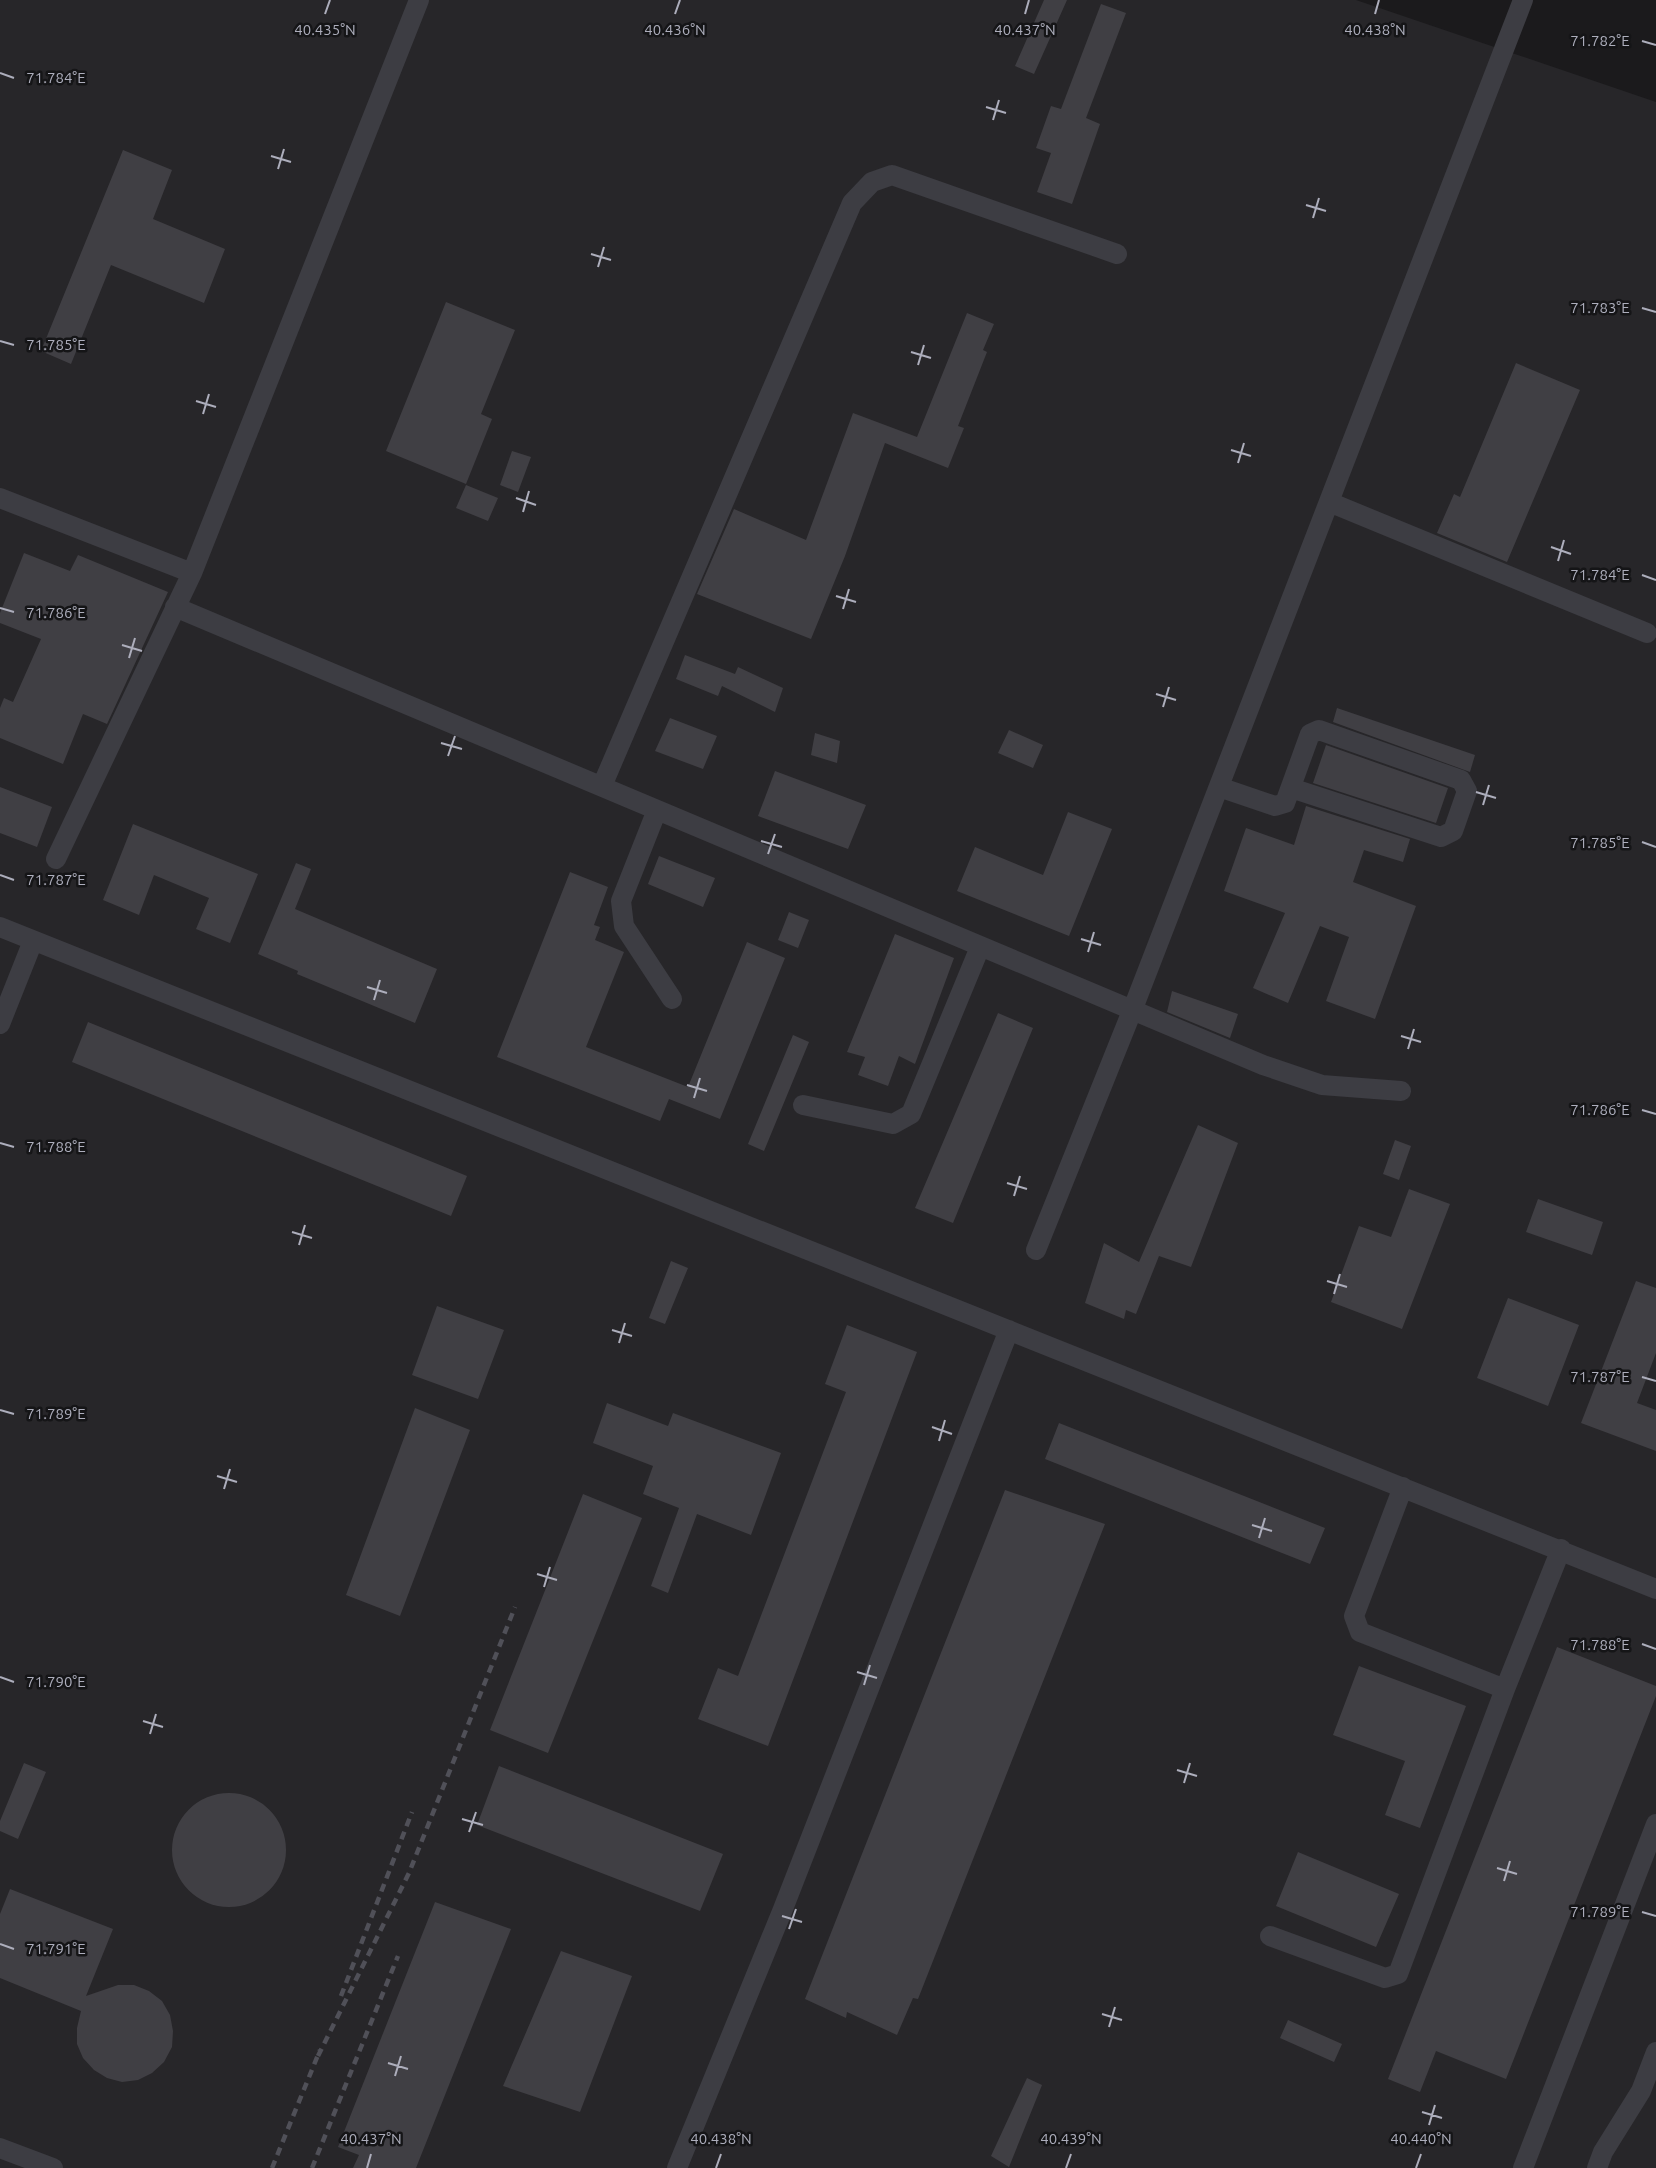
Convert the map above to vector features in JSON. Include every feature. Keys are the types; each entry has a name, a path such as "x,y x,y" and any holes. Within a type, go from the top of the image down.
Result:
{"street":[{"path":"56,859 192,573 419,0"},
{"path":"1036,1250 1132,1011 1523,0"},
{"path":"602,786 852,202 872,182 892,175 1117,254"},
{"path":"0,498 192,573"},
{"path":"1329,502 1647,633"},
{"path":"175,608 1263,1065 1322,1086 1401,1091"},
{"path":"1219,787 1275,806 1285,803 1310,734 1319,730 1461,780 1467,791 1452,831 1441,837 1291,788"},
{"path":"657,810 621,902 620,914 624,926 672,999"},
{"path":"0,927 1561,1549 1656,1589"},
{"path":"0,1024 33,940"},
{"path":"803,1105 893,1124 911,1114 980,946"},
{"path":"677,2168 783,1909 1009,1330"},
{"path":"1402,1487 1354,1616 1360,1632 1504,1689"},
{"path":"1270,1936 1385,1978 1398,1974 1504,1689 1561,1549"},
{"path":"1523,2168 1656,1824"},
{"path":"1597,2168 1603,2152 1641,2091 1656,2052"},
{"path":"0,2148 53,2168"}],"shaded area":[{"path":"0,0 1356,0 1656,102 1656,2168 0,2168"}],"building":[{"path":"1044,0 1067,0 1034,74 1015,66"},
{"path":"1101,4 1126,13 1086,118 1100,124 1072,204 1037,192 1051,153 1036,148 1051,106 1061,109"},
{"path":"123,150 172,170 153,219 225,249 204,303 111,265 71,364 41,351"},
{"path":"446,302 515,330 481,414 492,419 466,484 386,451"},
{"path":"967,313 994,324 983,350 987,352 958,426 964,428 948,468 885,443 845,556 811,639 697,594 734,509 806,540 853,413 917,437"},
{"path":"1516,363 1580,390 1507,562 1437,533 1454,494 1460,497"},
{"path":"512,451 531,457 518,492 500,485"},
{"path":"466,485 498,498 488,521 456,508"},
{"path":"24,553 70,571 78,555 168,592 107,724 83,714 63,764 0,738 0,708 4,698 13,702 41,639 0,623 0,613"},
{"path":"685,655 735,674 738,667 783,688 775,712 722,686 718,696 676,679"},
{"path":"1337,708 1475,755 1470,772 1333,722"},
{"path":"670,718 717,736 703,769 655,751"},
{"path":"1009,730 1043,745 1033,768 998,753"},
{"path":"815,733 840,741 837,763 811,755"},
{"path":"1326,745 1448,788 1436,823 1313,783"},
{"path":"775,771 866,805 848,849 758,816"},
{"path":"0,787 52,807 37,847 0,833"},
{"path":"1306,806 1410,839 1403,862 1364,850 1353,882 1416,906 1375,1019 1326,1001 1349,937 1320,926 1288,1003 1253,988 1285,913 1224,891 1246,828 1294,845"},
{"path":"1068,812 1112,829 1069,936 957,891 975,847 1043,875"},
{"path":"133,824 258,874 230,943 196,929 209,898 154,875 139,915 103,900"},
{"path":"659,856 715,878 703,907 648,884"},
{"path":"296,863 311,869 295,909 437,969 415,1023 297,974 298,971 258,954"},
{"path":"570,872 608,887 594,925 600,927 595,940 624,952 586,1047 688,1087 747,942 785,958 720,1119 669,1099 660,1121 497,1057"},
{"path":"789,912 809,920 798,948 778,940"},
{"path":"895,934 954,958 915,1064 899,1056 888,1086 858,1075 865,1057 847,1052"},
{"path":"1172,991 1238,1014 1230,1038 1167,1012"},
{"path":"998,1013 1033,1028 953,1223 915,1208"},
{"path":"88,1022 467,1176 451,1216 72,1062"},
{"path":"793,1035 809,1042 764,1151 748,1144"},
{"path":"1198,1125 1238,1143 1191,1267 1159,1256 1136,1314 1126,1310 1124,1319 1085,1303 1104,1243 1139,1262"},
{"path":"1395,1140 1411,1146 1399,1180 1383,1174"},
{"path":"1409,1189 1450,1204 1402,1329 1331,1302 1359,1226 1391,1237"},
{"path":"1538,1199 1603,1222 1592,1255 1526,1232"},
{"path":"671,1261 688,1268 665,1324 649,1318"},
{"path":"1636,1281 1656,1288 1656,1353 1637,1403 1656,1410 1656,1451 1581,1423"},
{"path":"1508,1298 1579,1325 1548,1406 1477,1378"},
{"path":"437,1306 504,1330 478,1399 412,1375"},
{"path":"847,1325 917,1352 768,1746 698,1719 718,1668 738,1676 846,1392 825,1384"},
{"path":"607,1403 668,1426 673,1413 781,1453 751,1535 697,1514 668,1593 651,1586 679,1508 643,1494 653,1466 593,1443"},
{"path":"415,1408 470,1430 400,1616 346,1595"},
{"path":"1059,1423 1325,1528 1310,1564 1045,1459"},
{"path":"1005,1490 1105,1524 918,1999 913,1998 897,2035 847,2012 846,2018 805,1999"},
{"path":"583,1494 642,1518 548,1753 490,1730"},
{"path":"1557,1647 1656,1686 1656,1696 1506,2079 1436,2051 1420,2092 1388,2079"},
{"path":"1359,1666 1466,1706 1420,1828 1385,1815 1405,1761 1333,1735"},
{"path":"24,1763 46,1772 18,1839 0,1831 0,1821"},
{"path":"499,1766 723,1854 700,1911 477,1825"},
{"path":"229,1793 251,1797 261,1802 277,1818 282,1828 286,1850 282,1872 277,1882 261,1898 251,1903 229,1907 207,1903 197,1898 181,1882 176,1872 172,1850 176,1828 181,1818 197,1802 207,1797"},
{"path":"1298,1852 1399,1894 1376,1947 1276,1906"},
{"path":"10,1889 113,1929 86,1996 118,1985 134,1985 149,1991 162,2001 170,2015 173,2031 172,2047 164,2062 152,2073 138,2080 122,2082 107,2078 94,2070 83,2058 77,2044 77,2028 81,2011 0,1978 0,1914"},
{"path":"435,1902 511,1929 416,2168 353,2168 359,2155 338,2147"},
{"path":"561,1951 632,1976 580,2112 503,2086"},
{"path":"1288,2020 1342,2044 1334,2062 1280,2038"},
{"path":"1027,2078 1042,2085 1009,2167 991,2156"}],"railway":[{"path":"318,2056 409,1873 515,1607"},
{"path":"341,1996 412,1812"},
{"path":"312,2168 398,1956"},
{"path":"272,2168 320,2050"}]}
